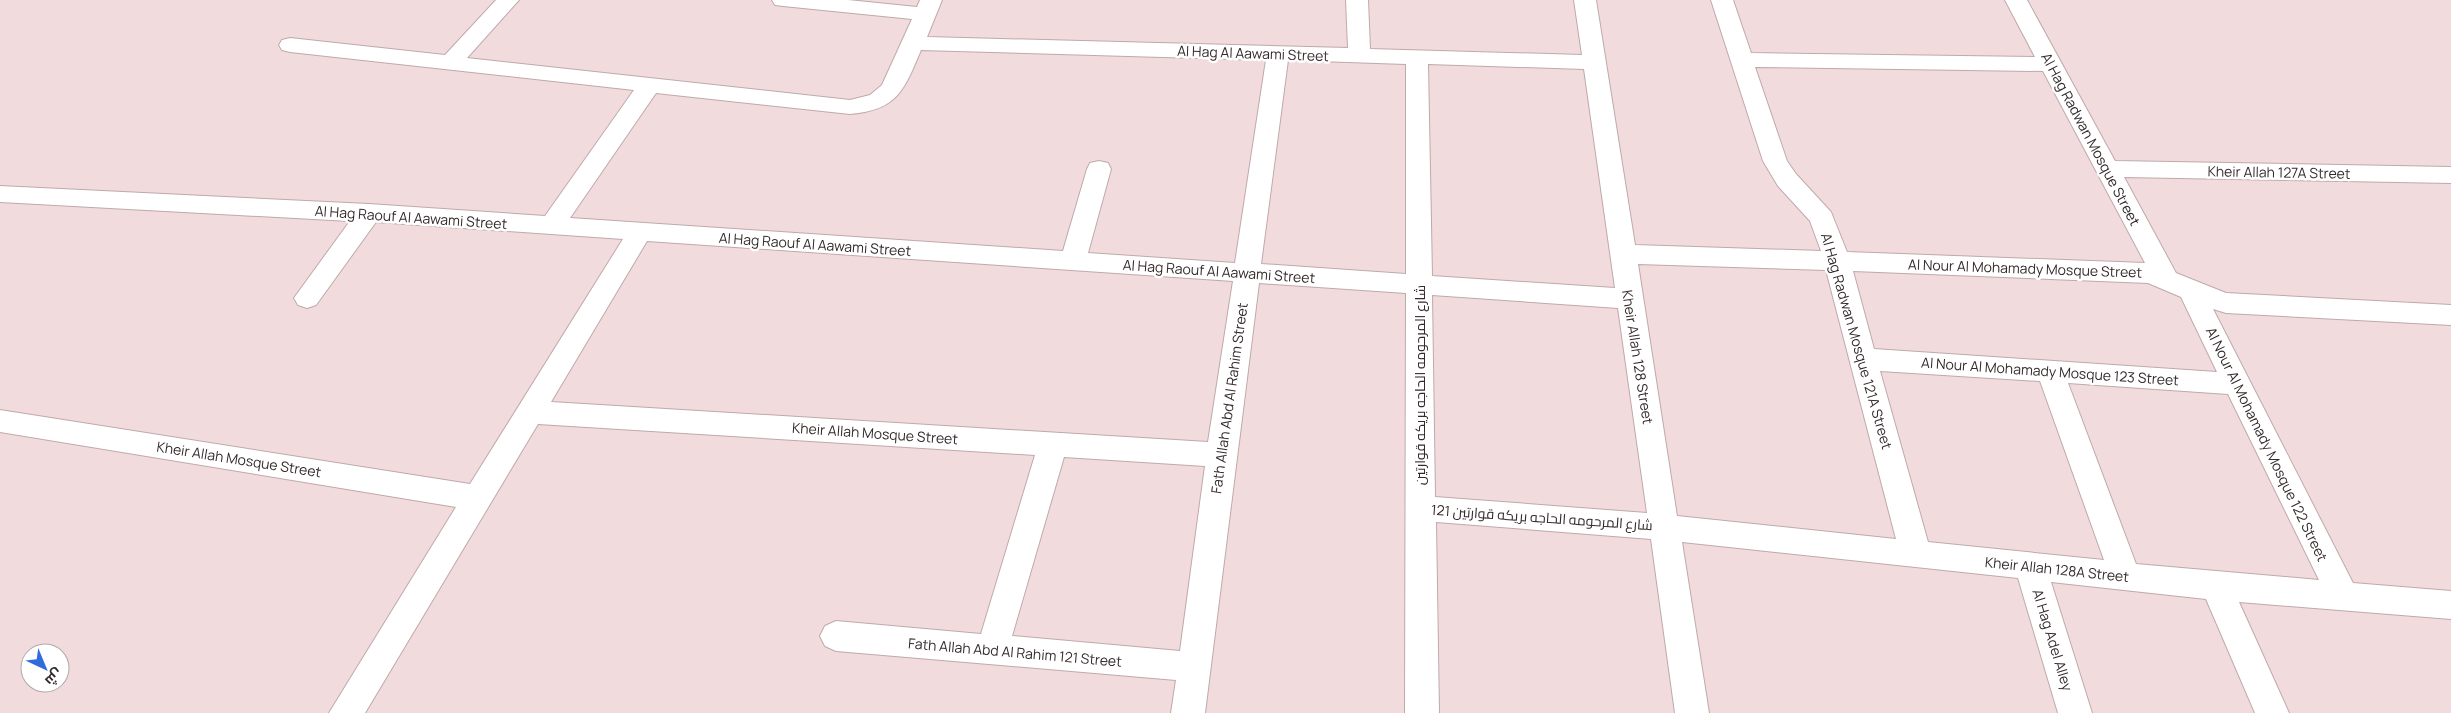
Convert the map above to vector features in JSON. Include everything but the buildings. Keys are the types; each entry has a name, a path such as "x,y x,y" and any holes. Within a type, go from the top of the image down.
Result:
{"street":[{"path":"450,63 508,0"},
{"path":"290,45 850,107 870,104 886,95 891,89 928,7 783,0"},
{"path":"1357,0 1358,56"},
{"name":"Kheir Allah 128 Street","path":"1585,0 1692,713"},
{"name":"Al Hag Radwan Mosque 121A Street","path":"1722,0 1775,161 1787,180 1805,197 1822,218 1837,261 1916,555"},
{"name":"Al Hag Radwan Mosque Street","path":"2016,0 2108,168 2165,278"},
{"name":"Al Hag Al Aawami Street","path":"912,43 1594,62"},
{"name":"Fath Allah Abd Al Rahim Street","path":"1188,713 1221,455 1278,54"},
{"name":"شارع المرحومه الحاجه بريكه قوارتين","path":"1417,57 1422,713"},
{"path":"1741,60 2050,64"},
{"path":"551,226 650,85"},
{"name":"Kheir Allah 127A Street","path":"2108,168 2451,175"},
{"path":"1073,261 1099,169"},
{"name":"Al Hag Raouf Al Aawami Street","path":"0,194 369,213 1630,299"},
{"path":"307,298 369,213"},
{"path":"346,713 640,232"},
{"name":"Al Nour Al Mohamady Mosque Street","path":"1623,254 2138,271 2165,278 2191,291 2226,303 2451,315"},
{"name":"Al Nour Al Mohamady Mosque 122 Street","path":"2191,291 2343,596"},
{"name":"Al Nour Al Mohamady Mosque 123 Street","path":"1864,359 2237,384"},
{"path":"2050,372 2126,576"},
{"name":"Kheir Allah Mosque Street","path":"530,412 1221,455"},
{"name":"Kheir Allah Mosque Street","path":"0,420 478,498"},
{"path":"992,650 1053,445"},
{"name":"شارع المرحومه الحاجه بريكه قوارتين 121","path":"1420,508 1664,527"},
{"name":"Kheir Allah 128A Street","path":"1664,527 2216,586 2451,605"},
{"name":"Al Hag Adel Alley","path":"2030,566 2075,713"},
{"path":"2216,586 2272,713"},
{"name":"Fath Allah Abd Al Rahim 121 Street","path":"836,636 1194,667"}]}
